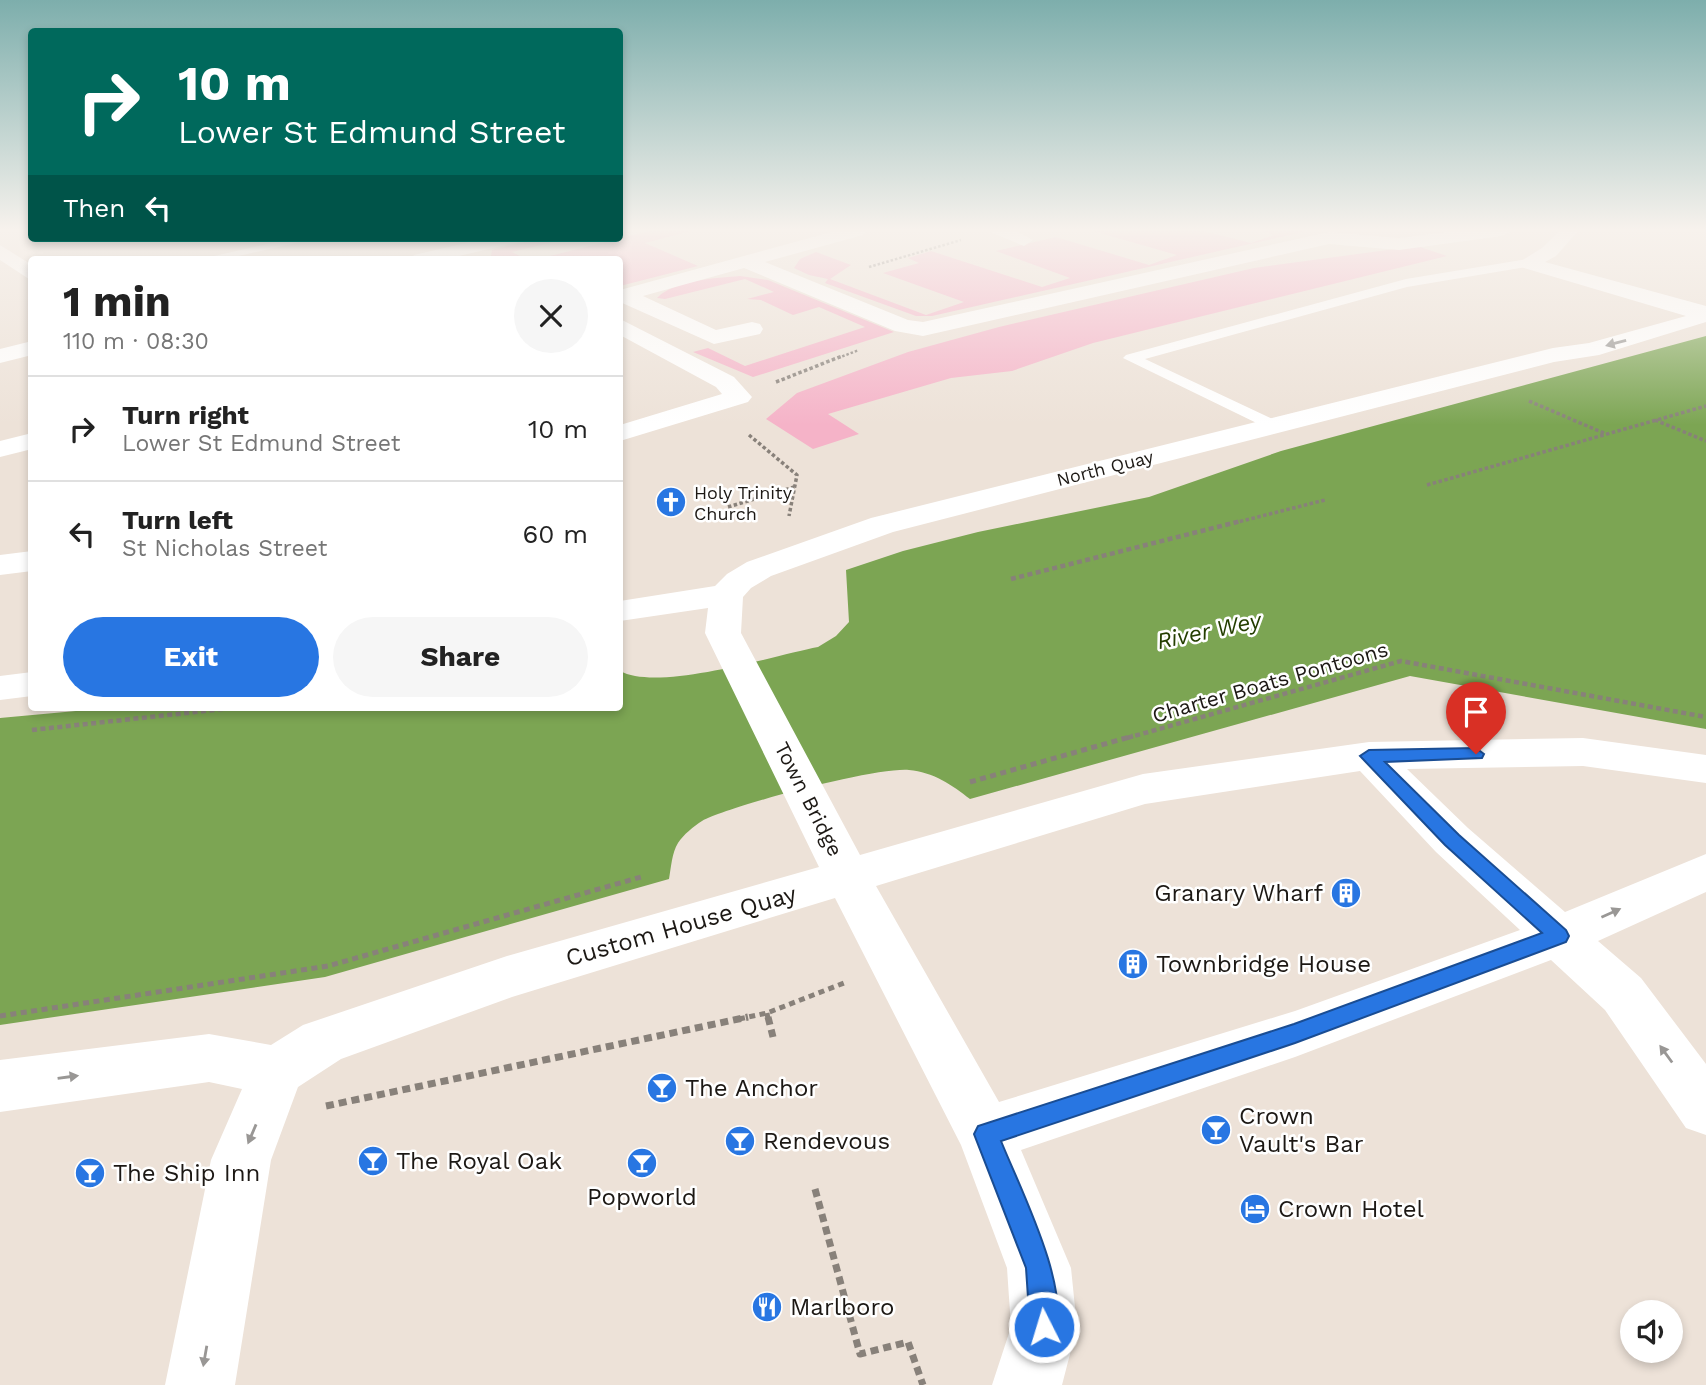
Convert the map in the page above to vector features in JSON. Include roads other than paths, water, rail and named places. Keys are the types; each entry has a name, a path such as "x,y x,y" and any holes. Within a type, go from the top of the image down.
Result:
{"street":[{"path":"623,296 713,337 752,329"},
{"path":"829,296 903,326 923,328 1069,296"},
{"path":"1641,296 1705,314"},
{"name":"North Quay","path":"726,595 759,569 883,525 1553,355 1613,344 1691,322 1705,314"},
{"path":"623,325 728,369"},
{"path":"623,326 725,382 738,397 623,432"},
{"path":"0,356 28,349"},
{"path":"0,449 28,442"},
{"path":"0,565 28,562"},
{"path":"623,611 726,595"},
{"name":"Town Bridge","path":"726,595 723,633 884,948 986,1134 1039,1268 1044,1327 1027,1385"},
{"path":"0,688 28,684"},
{"name":"Custom House Quay","path":"277,1071 322,1042 507,977 1143,789 1369,756 1583,752 1706,769"},
{"path":"1369,756 1452,840 1623,994 1706,1109"},
{"path":"986,1134 1295,1034 1559,936 1706,872"},
{"path":"0,1086 209,1058 277,1071 241,1160 200,1385"}],"lane":[{"path":"1273,426 1131,358 1360,296"}],"water":[{"name":"River Wey","path":"1706,336 1706,729 1410,676 970,799 934,776 909,770 867,774 804,788 718,814 699,823 676,847 669,879 325,977 0,1025 0,718 76,711 623,711 623,672 638,676 687,675 818,647 836,636 849,622 846,570 903,551 978,532 1149,497 1281,451"}],"place":[{"name":"Holy Trinity Church","path":"671,502"},
{"name":"Granary Wharf","path":"1346,893"},
{"name":"Townbridge House","path":"1133,964"},
{"name":"The Anchor","path":"662,1088"},
{"name":"Crown Vault's Bar","path":"1216,1130"},
{"name":"Rendevous","path":"740,1141"},
{"name":"The Royal Oak","path":"373,1161"},
{"name":"Popworld","path":"642,1163"},
{"name":"The Ship Inn","path":"90,1173"},
{"name":"Crown Hotel","path":"1255,1209"},
{"name":"Marlboro","path":"767,1307"}]}
